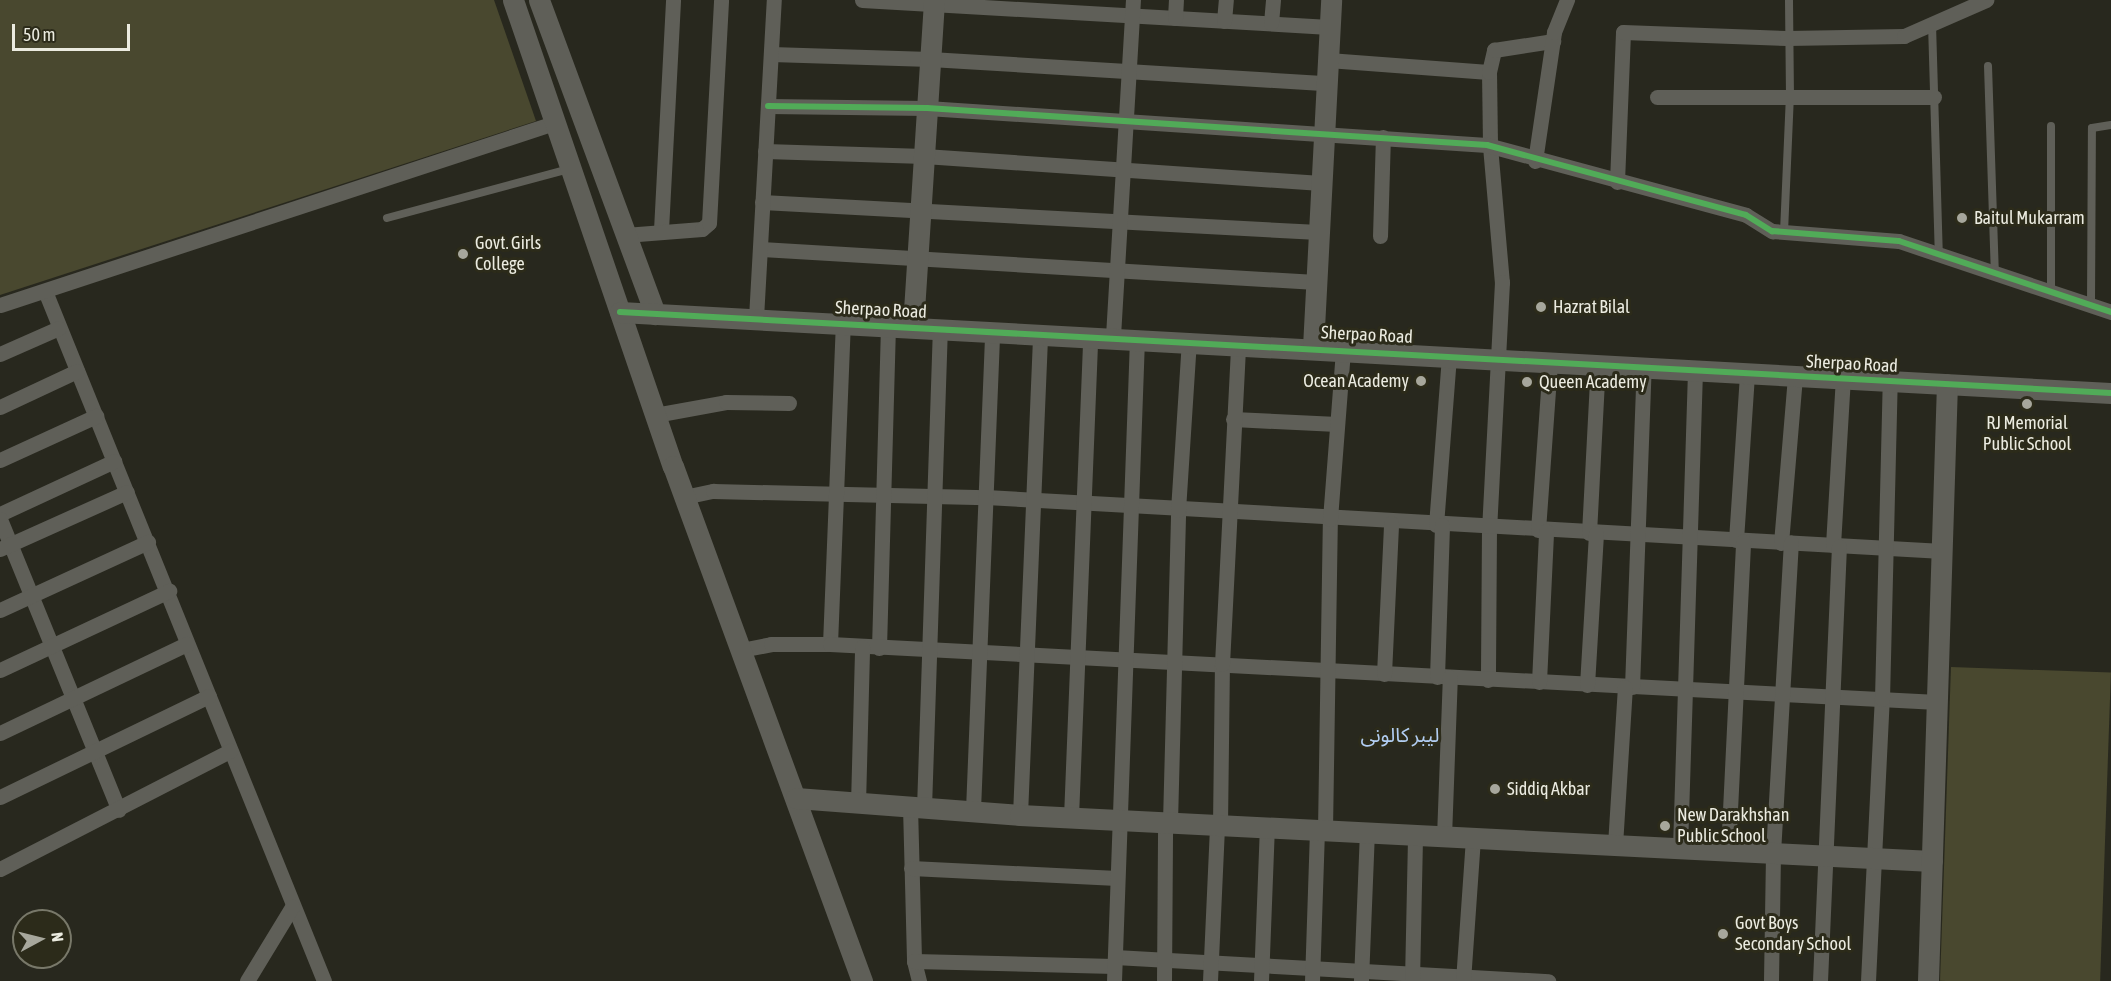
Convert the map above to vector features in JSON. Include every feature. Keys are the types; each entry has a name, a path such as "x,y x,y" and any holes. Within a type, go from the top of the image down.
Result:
{"street":[{"path":"513,0 573,168 684,497 862,981"},
{"path":"538,0 655,314"},
{"path":"661,230 673,0"},
{"path":"625,235 661,230 702,229 709,224 721,0"},
{"path":"756,318 774,0"},
{"path":"862,0 1133,8 1175,18 1329,27"},
{"path":"1175,18 1176,0"},
{"path":"1224,21 1226,0"},
{"path":"1271,23 1273,0"},
{"path":"1313,347 1331,0"},
{"path":"1535,161 1553,41 1567,0"},
{"path":"1617,182 1623,32 1787,38 1904,36 1986,0"},
{"path":"913,326 934,2"},
{"path":"1113,336 1133,8"},
{"path":"1488,680 1489,528 1501,358 1502,282 1490,146 1489,72 1494,50 1553,41"},
{"path":"771,54 930,59 1326,83"},
{"path":"1328,60 1489,72"},
{"path":"1657,97 1934,97"},
{"path":"768,106 927,108 1323,132 1490,146 1535,161 1746,215 1772,231 1899,241 1939,257 1995,273 2111,312"},
{"path":"0,305 557,122"},
{"path":"1380,236 1383,137"},
{"path":"765,151 924,156 1123,172 1321,183"},
{"path":"762,202 1318,232"},
{"path":"760,249 1316,282"},
{"path":"45,291 169,591 187,644 324,981"},
{"name":"Sherpao Road","path":"620,312 1189,340 2111,393"},
{"path":"830,645 834,493 843,323"},
{"path":"879,648 888,325"},
{"path":"0,354 59,328"},
{"path":"919,981 914,962 911,868 928,652 940,328"},
{"path":"973,810 977,655 993,330"},
{"path":"1020,815 1040,333"},
{"path":"1071,817 1090,335"},
{"path":"1114,968 1119,819 1128,662 1130,507 1137,338"},
{"path":"1164,981 1178,510 1189,340"},
{"path":"1210,981 1219,825 1228,513 1238,343"},
{"path":"1312,975 1328,671 1330,519 1343,349"},
{"path":"1444,837 1444,677 1439,525 1449,355"},
{"path":"1539,682 1542,531 1550,361"},
{"path":"1587,685 1598,364"},
{"path":"1615,845 1640,535 1644,367"},
{"path":"1680,848 1695,370"},
{"path":"0,407 77,371"},
{"path":"1728,851 1747,373"},
{"path":"1771,981 1773,853 1795,376"},
{"path":"1820,981 1843,378"},
{"path":"1868,981 1882,699 1890,381"},
{"path":"1928,981 1947,384"},
{"path":"655,415 726,402 789,403"},
{"path":"0,460 96,416"},
{"path":"1233,419 1337,424"},
{"path":"114,461 0,517 5,546 31,595 119,810"},
{"path":"684,497 713,490 986,497 1391,523 1942,551"},
{"path":"5,546 127,492"},
{"path":"1384,674 1391,523"},
{"path":"0,610 148,542"},
{"path":"0,670 169,591"},
{"path":"0,733 187,644"},
{"path":"741,650 771,644 830,645 977,655 1222,664 1488,680 1937,702"},
{"path":"858,804 862,647"},
{"path":"0,797 209,696"},
{"path":"0,869 230,752"},
{"path":"796,798 1020,815 1932,861"},
{"path":"1261,973 1267,827"},
{"path":"1361,976 1367,833"},
{"path":"1412,978 1415,835"},
{"path":"1463,979 1473,838"},
{"path":"911,868 1117,878"},
{"path":"247,981 292,907"},
{"path":"914,962 1114,968 1165,960 1212,963 1261,973 1548,981"}],"lane":[{"path":"1784,232 1790,97 1787,38 1789,0"},
{"path":"1932,24 1939,257"},
{"path":"1988,66 1995,273"},
{"path":"2091,305 2092,128 2111,125"},
{"path":"2051,126 2051,291"},
{"path":"387,218 573,168"}],"shaded area":[{"path":"0,0 494,0 536,121 0,295"},
{"path":"1951,667 2111,673 2100,981 1940,981"}],"cycle path":[{"path":"768,106 927,108 1487,145 1746,215 1772,231 1899,241 2111,312"},
{"path":"620,312 2111,393"}],"place":[{"name":"Baitul Mukarram","path":"1962,218"},
{"name":"Govt. Girls College","path":"463,254"},
{"name":"Hazrat Bilal","path":"1541,307"},
{"name":"Ocean Academy","path":"1421,381"},
{"name":"Queen Academy","path":"1527,382"},
{"name":"RJ Memorial Public School","path":"2027,404"},
{"name":"Siddiq Akbar","path":"1495,789"},
{"name":"New Darakhshan Public School","path":"1665,826"},
{"name":"Govt Boys Secondary School","path":"1723,934"}],"district":[{"name":"لیبر کالونی","path":"1400,734"}]}
